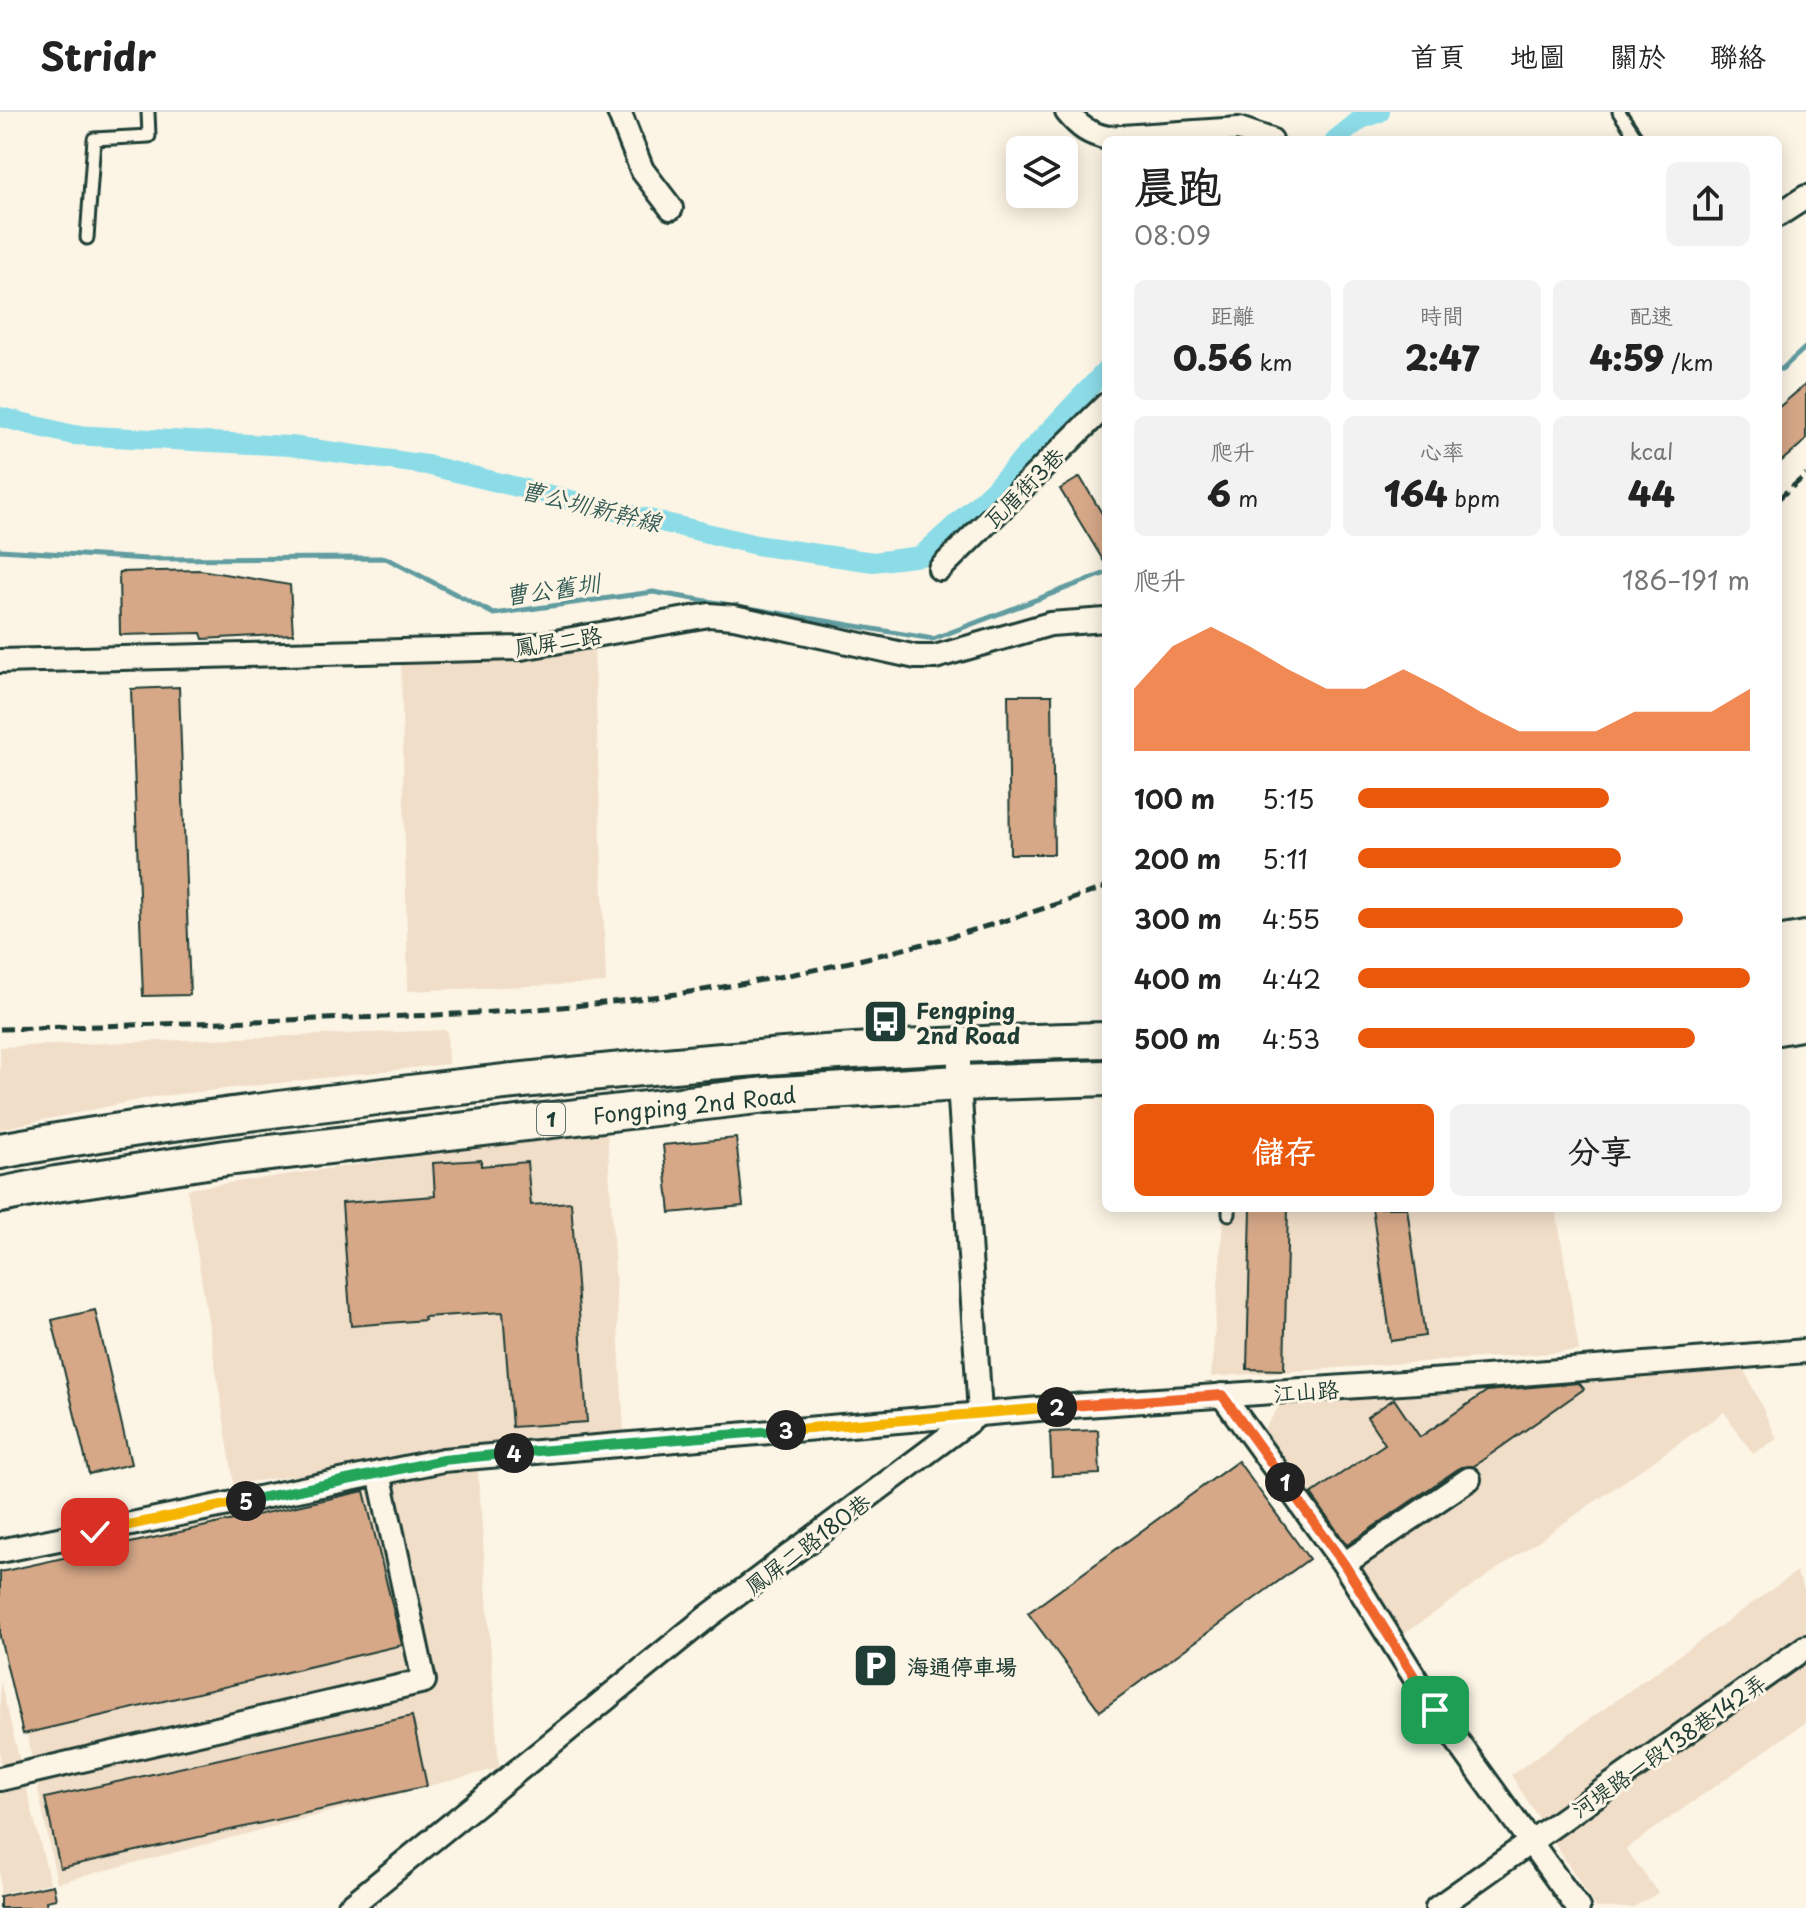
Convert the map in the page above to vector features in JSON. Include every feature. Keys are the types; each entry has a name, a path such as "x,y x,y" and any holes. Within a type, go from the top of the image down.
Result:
{"main road":[{"path":"1782,943 1806,939"},
{"path":"1782,969 1806,965"},
{"path":"1782,1002 1800,1017"},
{"name":"Fongping 2nd Road","path":"0,1151 221,1116 750,1057 959,1043 1102,1040"},
{"name":"Fongping 2nd Road","path":"0,1195 226,1158 766,1095 1102,1078"},
{"path":"434,1090 436,1132"}],"street":[{"path":"619,112 642,170 671,208"},
{"path":"1067,112 1080,127 1102,137"},
{"path":"1137,136 1239,129 1259,136"},
{"path":"1782,212 1806,197"},
{"name":"瓦厝街3巷","path":"940,569 1102,409"},
{"name":"鳳屏二路","path":"0,661 521,648 709,615 734,617 916,657 935,657 1050,624 1102,620"},
{"path":"959,1043 980,1413"},
{"name":"江山路","path":"0,1551 443,1460 980,1413 1806,1351"},
{"path":"1222,1395 1344,1564 1435,1710 1578,1908"},
{"name":"鳳屏二路180巷","path":"348,1908 706,1618 980,1413"},
{"path":"0,1779 424,1681 379,1473"},
{"path":"1344,1564 1469,1479"},
{"name":"河堤路一段138巷142弄","path":"1437,1908 1806,1647"}],"lane":[{"path":"87,238 94,139 149,136 148,112"},
{"path":"1619,112 1635,136"}],"shaded area":[{"path":"594,645 606,983 408,991 401,663"},
{"path":"447,1030 448,1064 153,1097 0,1129 0,1047"},
{"path":"607,1129 624,1432 234,1484 187,1189"},
{"path":"1224,1212 1557,1212 1579,1351 1211,1377"},
{"path":"1742,1365 1777,1439 1753,1454 1724,1412 1404,1634 1264,1429 1282,1402"},
{"path":"478,1470 499,1768 57,1883 0,1602 0,1572 406,1476"},
{"path":"1796,1572 1806,1592 1806,1722 1626,1849 1658,1893 1632,1908 1596,1908 1511,1775"},
{"path":"0,1680 50,1883 0,1894"}],"building":[{"path":"1806,384 1806,440 1782,461 1782,405"},
{"path":"1080,477 1102,513 1102,558 1060,489"},
{"path":"200,570 290,585 293,634 203,639 201,633 120,635 119,572"},
{"path":"179,687 190,995 143,996 131,689"},
{"path":"1008,695 1052,695 1054,854 1010,854"},
{"path":"736,1138 743,1206 670,1213 663,1145"},
{"path":"481,1160 481,1166 527,1162 531,1205 571,1202 587,1422 512,1427 503,1312 351,1326 342,1203 435,1196 433,1163"},
{"path":"1251,1212 1288,1212 1284,1370 1247,1369"},
{"path":"1373,1212 1408,1212 1425,1336 1391,1341"},
{"path":"95,1310 131,1464 89,1474 52,1320"},
{"path":"1579,1383 1584,1389 1474,1466 1461,1467 1347,1545 1311,1494 1385,1444 1367,1417 1394,1399 1420,1437 1487,1391"},
{"path":"1098,1430 1100,1474 1052,1476 1050,1432"},
{"path":"1238,1461 1309,1559 1100,1711 1028,1613"},
{"path":"364,1491 402,1645 23,1734 0,1637 0,1572"},
{"path":"412,1716 427,1786 60,1868 45,1798"},
{"path":"53,1885 56,1899 46,1901 47,1908 0,1908 0,1896"}],"waterway":[{"name":"曹公圳新幹線","path":"1359,112 1361,119"},
{"name":"曹公圳新幹線","path":"1340,136 1361,119 1380,112"},
{"name":"曹公舊圳","path":"1782,369 1806,347"},
{"name":"曹公圳新幹線","path":"0,417 73,435 291,446 427,465 756,545 873,562 921,556 991,492 1102,374"},
{"name":"曹公舊圳","path":"0,550 146,559 386,558 494,614 653,592 933,639 1102,575"}],"railway":[{"path":"1782,496 1806,475"},
{"path":"0,1029 466,1014 575,1006 674,994 800,973 924,944 1102,888"}],"place":[{"name":"Fengping 2nd Road","path":"885,1022"},
{"name":"海通停車場","path":"876,1665"}],"route":[{"path":"95,1532 443,1460 1222,1395 1344,1564 1435,1710"}]}
